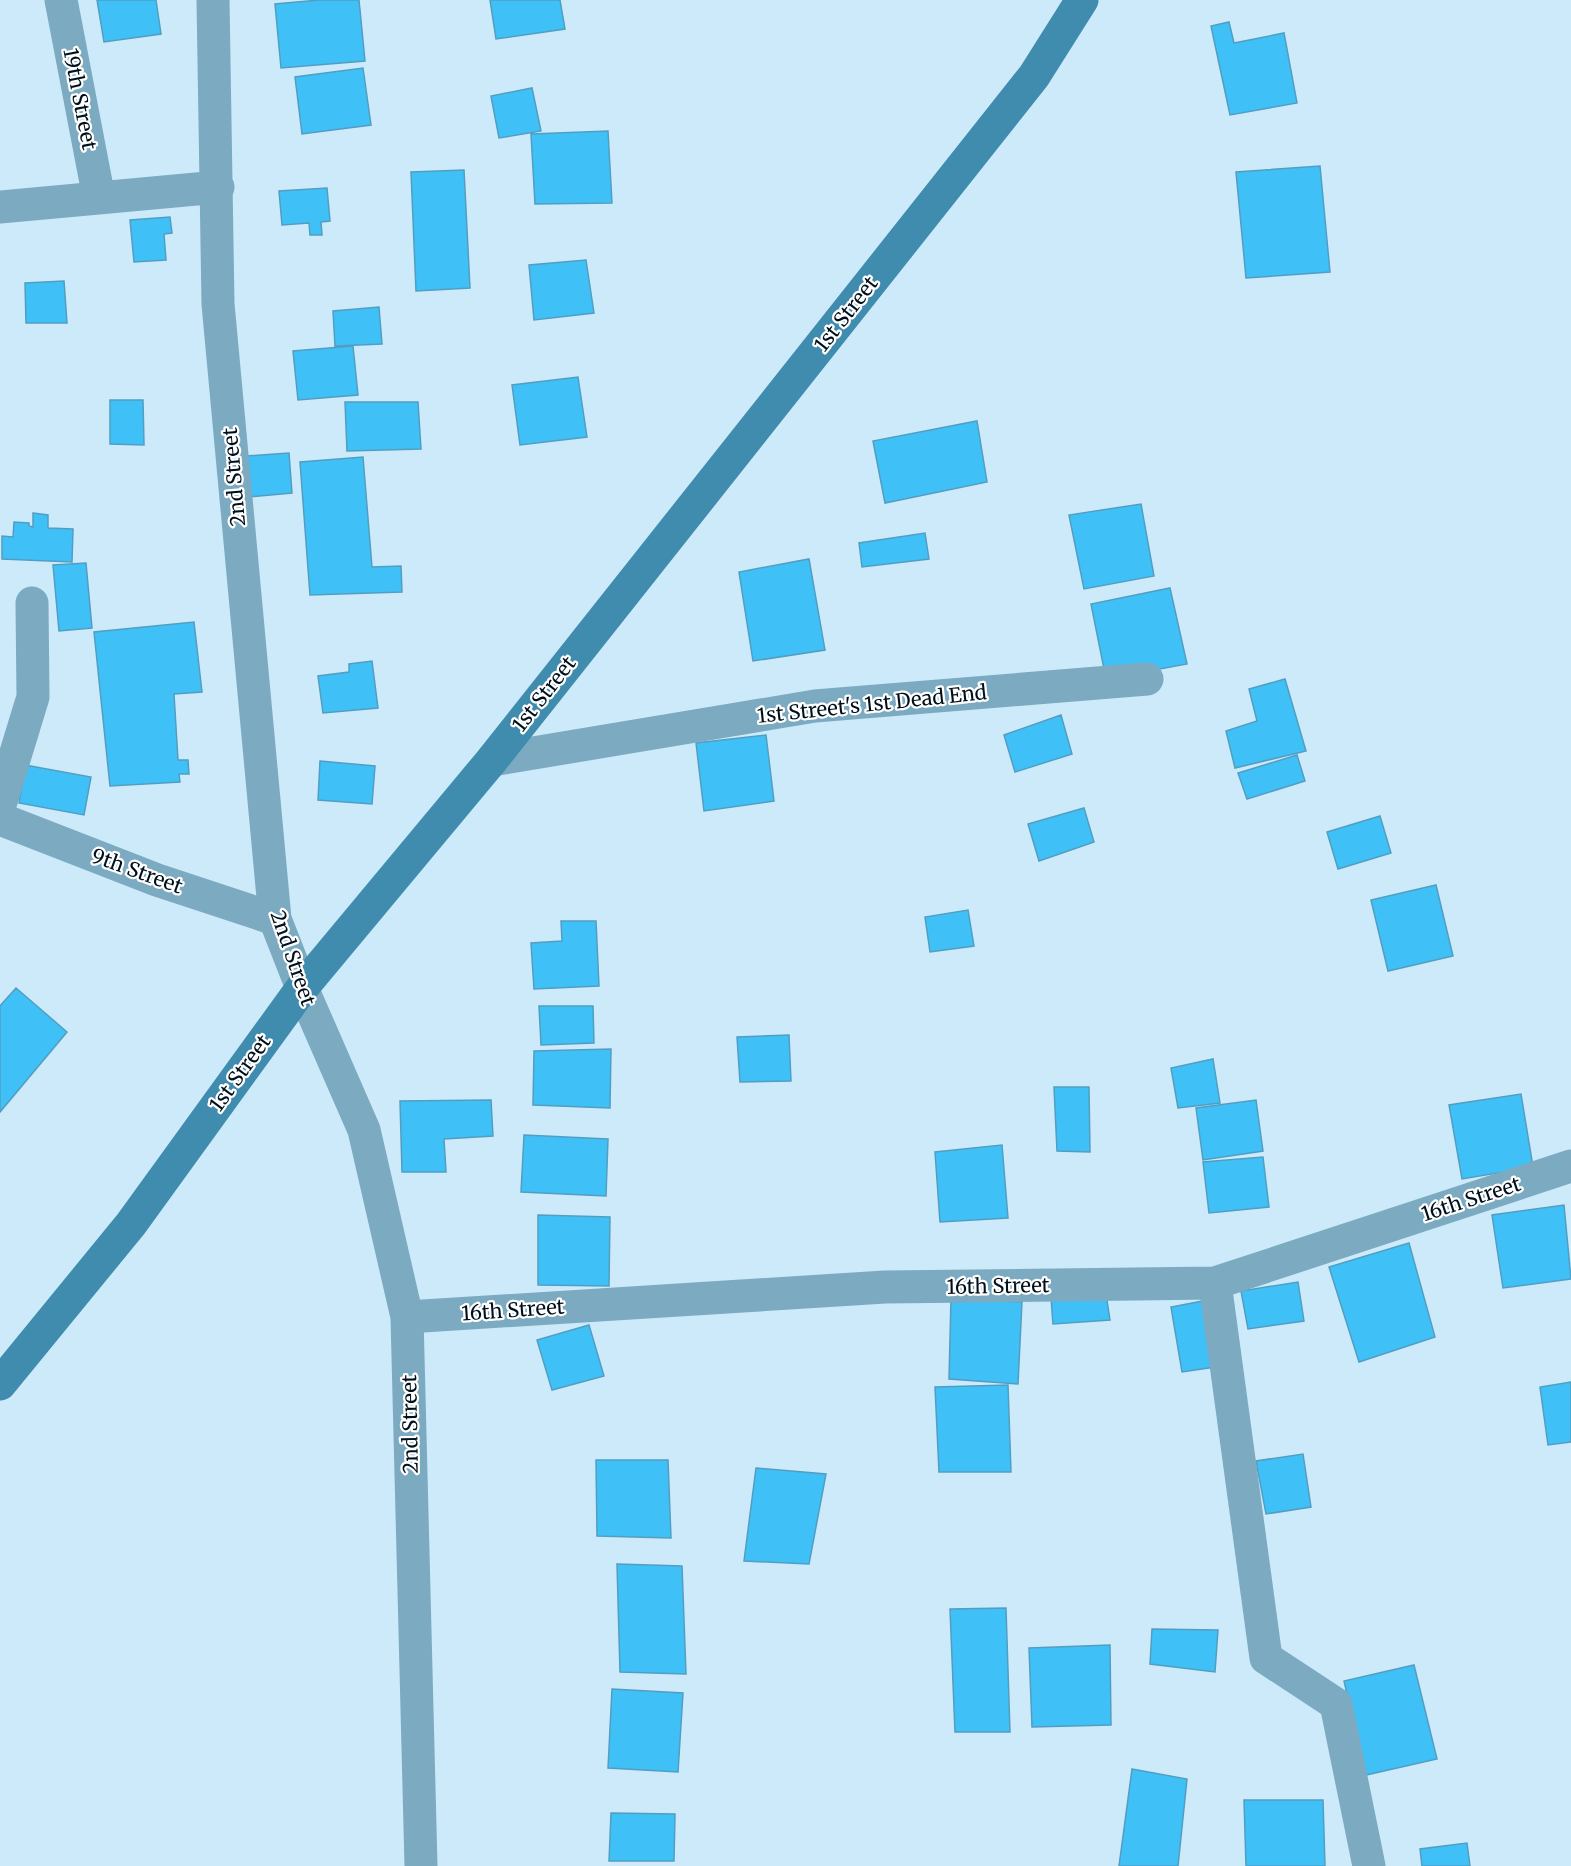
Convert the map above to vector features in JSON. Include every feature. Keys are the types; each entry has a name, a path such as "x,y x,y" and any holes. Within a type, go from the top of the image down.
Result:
{"main road":[{"name":"1st Street","path":"0,1384 131,1224 302,988 492,760 1035,76 1082,0"}],"street":[{"name":"19th Street","path":"61,0 99,198"},
{"name":"2nd Street","path":"213,0 218,187 218,304 275,919 302,988 364,1130 407,1317 421,1866"},
{"path":"0,207 218,187"},
{"path":"0,806 33,697 32,603"},
{"name":"1st Street's 1st Dead End","path":"492,760 815,706 1147,679"},
{"name":"9th Street","path":"0,819 157,880 275,919"},
{"name":"16th Street","path":"407,1317 885,1287 1215,1283 1571,1166"},
{"path":"1215,1283 1266,1658 1336,1704 1369,1866"}],"building":[{"path":"97,0 156,0 161,34 104,42"},
{"path":"319,0 359,0 365,61 281,68 275,4"},
{"path":"490,0 560,0 565,29 496,39"},
{"path":"1229,22 1234,43 1284,33 1297,103 1230,115 1211,26"},
{"path":"363,68 371,125 302,134 295,77"},
{"path":"532,88 541,131 499,138 491,96"},
{"path":"608,131 612,203 535,204 531,134"},
{"path":"1320,166 1330,272 1246,278 1236,172"},
{"path":"464,170 470,288 416,291 411,172"},
{"path":"327,188 330,221 321,222 322,235 310,235 309,223 282,225 279,191"},
{"path":"170,217 172,233 164,234 166,260 134,262 130,220"},
{"path":"586,260 594,313 534,320 529,265"},
{"path":"64,281 67,323 26,323 25,283"},
{"path":"379,307 382,344 335,346 333,311"},
{"path":"353,346 358,395 298,400 293,351"},
{"path":"578,377 587,437 520,445 512,385"},
{"path":"110,400 143,400 144,445 110,444"},
{"path":"345,402 418,402 421,449 347,451"},
{"path":"977,421 987,482 885,503 873,441"},
{"path":"289,453 292,493 249,497 247,456"},
{"path":"363,457 372,567 401,566 402,592 310,595 300,462"},
{"path":"1141,504 1154,576 1084,589 1069,515"},
{"path":"33,513 48,515 48,528 73,529 72,562 2,559 2,536 13,537 14,522 29,523 29,526 33,527"},
{"path":"925,533 929,559 862,567 859,543"},
{"path":"809,559 825,650 753,661 739,572"},
{"path":"86,563 92,628 59,631 53,565"},
{"path":"1170,588 1187,664 1106,679 1091,604"},
{"path":"194,622 202,692 174,694 178,760 188,760 189,774 179,774 180,782 110,786 94,632"},
{"path":"372,661 378,708 323,713 318,676 349,672 349,664"},
{"path":"1285,679 1306,751 1235,768 1226,731 1257,721 1249,689"},
{"path":"1061,715 1072,754 1015,772 1004,735"},
{"path":"766,735 774,801 704,811 696,743"},
{"path":"1297,755 1305,781 1247,799 1238,773"},
{"path":"320,761 375,766 372,804 318,800"},
{"path":"25,765 91,777 84,815 19,803"},
{"path":"1084,808 1094,842 1039,861 1028,824"},
{"path":"1380,816 1391,853 1338,869 1327,832"},
{"path":"1436,885 1453,956 1388,971 1371,900"},
{"path":"968,910 974,946 930,952 925,917"},
{"path":"561,921 596,921 599,986 534,989 531,943 562,941"},
{"path":"16,988 67,1032 0,1112 0,1006"},
{"path":"539,1006 593,1006 594,1043 541,1045"},
{"path":"789,1035 791,1081 740,1082 737,1037"},
{"path":"611,1049 610,1108 533,1105 534,1051"},
{"path":"1213,1059 1220,1103 1178,1108 1171,1068"},
{"path":"1054,1087 1089,1087 1090,1152 1057,1151"},
{"path":"1521,1094 1533,1167 1462,1179 1449,1105"},
{"path":"491,1100 493,1136 444,1139 446,1172 402,1172 400,1101"},
{"path":"1256,1100 1263,1151 1203,1160 1196,1108"},
{"path":"524,1135 608,1139 606,1196 521,1192"},
{"path":"1002,1145 1008,1218 940,1222 935,1152"},
{"path":"1263,1157 1269,1207 1209,1213 1203,1162"},
{"path":"1564,1205 1571,1279 1503,1288 1492,1215"},
{"path":"538,1215 610,1217 609,1286 538,1285"},
{"path":"1409,1243 1435,1337 1359,1362 1329,1267"},
{"path":"1298,1282 1304,1321 1248,1329 1241,1291"},
{"path":"1106,1294 1110,1320 1053,1324 1051,1298"},
{"path":"951,1299 1022,1302 1018,1384 949,1379"},
{"path":"1203,1301 1215,1367 1182,1372 1171,1307"},
{"path":"589,1325 604,1376 552,1390 537,1340"},
{"path":"1571,1382 1571,1442 1548,1445 1540,1387"},
{"path":"1008,1385 1011,1472 939,1472 935,1387"},
{"path":"1303,1454 1311,1507 1266,1514 1256,1461"},
{"path":"596,1460 668,1460 671,1538 597,1536"},
{"path":"756,1468 826,1474 809,1564 744,1561"},
{"path":"617,1564 682,1566 686,1674 620,1672"},
{"path":"1006,1608 1010,1732 955,1732 950,1609"},
{"path":"1152,1629 1218,1630 1215,1672 1150,1664"},
{"path":"1110,1645 1111,1725 1032,1727 1029,1648"},
{"path":"1414,1665 1437,1759 1366,1775 1344,1681"},
{"path":"612,1689 683,1693 678,1772 608,1768"},
{"path":"1132,1769 1187,1779 1178,1866 1119,1866"},
{"path":"1244,1800 1323,1800 1325,1866 1246,1866"},
{"path":"611,1813 675,1814 674,1861 609,1861"},
{"path":"1467,1843 1470,1866 1422,1866 1420,1849"}]}
